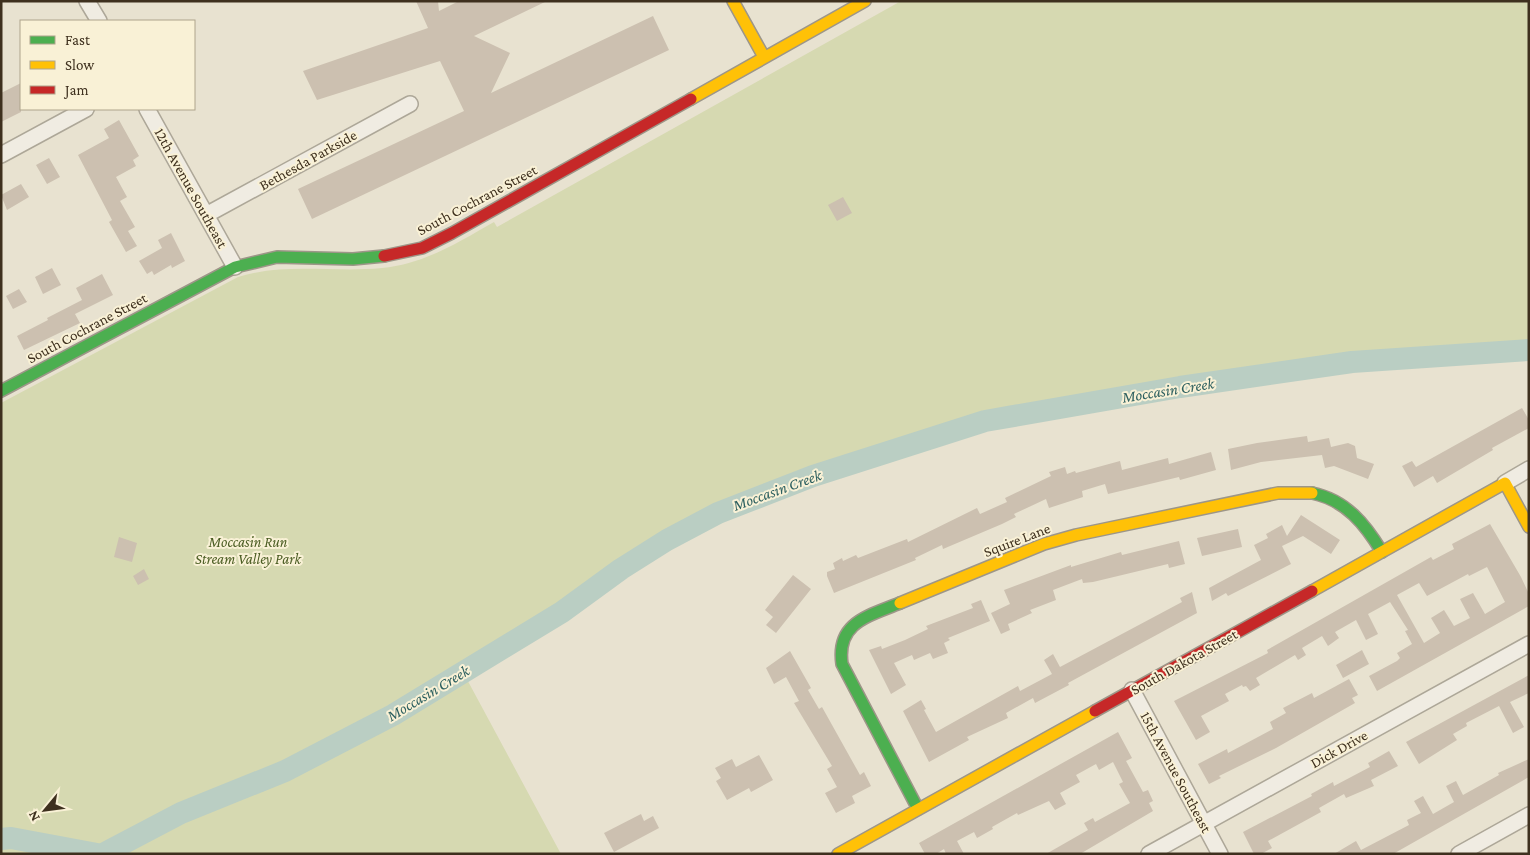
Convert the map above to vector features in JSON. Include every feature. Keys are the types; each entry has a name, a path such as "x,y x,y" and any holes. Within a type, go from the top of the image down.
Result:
{"street":[{"path":"88,1 98,20"},
{"path":"733,1 764,57"},
{"name":"South Cochrane Street","path":"1,391 234,267 277,257 354,259 396,255 422,248 452,234 865,1"},
{"name":"Bethesda Parkside","path":"206,216 410,104"},
{"path":"1,155 84,110"},
{"name":"12th Avenue Southeast","path":"148,110 234,267"},
{"name":"South Dakota Street","path":"838,854 1529,470"},
{"path":"1505,483 1529,527"},
{"name":"Squire Lane","path":"918,809 842,664 840,652 845,632 860,620 1044,544 1076,535 1278,494 1312,493 1340,502 1364,523 1382,552"},
{"name":"Dick Drive","path":"1149,854 1529,644"},
{"name":"15th Avenue Southeast","path":"1132,690 1220,854"},
{"path":"1459,854 1529,815"}],"green space":[{"name":"Moccasin Run Stream Valley Park","path":"901,1 1529,1 1529,350 1352,362 1180,387 985,421 813,476 718,513 621,569 562,612 463,672 561,854 1,854 1,403 238,277 274,270 364,269 397,266 441,251 494,222 497,227"}],"building":[{"path":"416,1 438,1 439,11 459,1 547,1 474,36 510,53 491,93 653,16 669,50 312,219 298,189 464,111 440,61 317,100 303,71 428,28"},
{"path":"20,84 21,112 1,122 1,93"},
{"path":"119,120 139,156 133,160 136,166 116,177 127,197 120,201 135,227 128,231 137,246 126,252 109,222 112,220 78,155 109,138 104,129"},
{"path":"49,158 60,177 47,184 36,165"},
{"path":"21,184 29,197 7,210 1,195"},
{"path":"843,197 852,213 837,221 828,205"},
{"path":"171,233 185,261 172,268 171,265 154,275 152,271 147,274 139,261 162,248 158,240"},
{"path":"52,268 61,285 43,294 35,277"},
{"path":"102,274 113,295 75,314 80,323 24,350 17,336 82,300 76,288"},
{"path":"19,289 27,302 13,309 6,296"},
{"path":"1522,408 1529,420 1529,428 1492,448 1493,450 1437,483 1433,476 1414,487 1402,466 1412,461 1416,467"},
{"path":"1307,436 1308,442 1329,438 1331,447 1348,443 1355,446 1357,458 1374,464 1368,479 1334,466 1325,468 1322,455 1261,462 1231,470 1228,449"},
{"path":"1211,452 1216,470 1180,480 1179,477 1108,494 1105,484 1082,491 1083,497 1049,508 1046,499 1014,514 1016,517 1002,524 943,549 942,545 915,558 916,560 834,593 827,576 827,572 835,569 833,563 842,558 843,561 856,555 858,558 907,539 908,542 977,508 980,514 1007,502 1005,498 1051,476 1049,472 1065,467 1067,474 1075,471 1076,473 1120,461 1122,470 1168,458 1169,464"},
{"path":"1301,515 1340,540 1331,554 1303,536 1282,546 1291,564 1228,596 1226,593 1212,601 1209,588 1261,560 1254,545 1268,538 1266,534 1282,525 1287,536"},
{"path":"1490,524 1521,577 1529,594 1529,606 1377,691 1369,676 1397,661 1400,658 1397,653 1412,644 1405,631 1408,630 1390,602 1368,614 1378,634 1366,640 1356,620 1335,632 1339,638 1328,646 1322,636 1302,648 1306,655 1298,660 1295,655 1256,678 1260,685 1250,691 1246,686 1243,687 1242,685 1225,694 1229,701 1201,716 1210,732 1196,740 1174,701 1268,653 1267,650 1431,557 1433,560 1454,549 1452,544","holes":["1487,567 1505,602 1485,614 1473,593 1460,599 1470,618 1454,626 1444,610 1431,618 1440,633 1424,643 1397,595 1419,583 1427,596 1468,574 1469,576"]},
{"path":"1238,529 1242,547 1202,556 1197,538"},
{"path":"119,537 137,543 132,562 114,557"},
{"path":"1179,541 1185,564 1169,568 1168,564 1093,582 1083,583 1082,579 1053,590 1056,600 1030,610 1032,613 1008,624 1010,630 1001,634 991,613 1010,604 1004,590 1071,565 1071,567 1121,552 1122,555"},
{"path":"144,569 149,579 138,585 133,576"},
{"path":"793,575 811,589 776,633 766,625 773,617 765,610"},
{"path":"1192,592 1197,613 1035,703 1033,698 1006,713 1008,718 967,737 969,740 929,762 903,711 921,700 926,709 924,710 936,732 1018,686 1020,691 1052,674 1044,660 1053,654 1060,667 1182,602 1180,598"},
{"path":"981,600 990,621 948,638 950,640 944,643 948,653 933,659 930,653 914,660 912,655 894,663 906,685 891,694 869,650 881,646 882,649 905,640 928,629 926,626 973,608 971,604"},
{"path":"1362,650 1369,664 1343,678 1336,665"},
{"path":"790,651 811,688 808,690 819,709 822,707 860,775 864,772 871,786 852,796 855,803 836,813 825,793 837,787 827,769 832,766 794,703 799,701 786,677 774,684 766,668"},
{"path":"1529,675 1529,693 1510,702 1524,727 1513,733 1499,706 1466,723 1467,726 1453,734 1457,740 1419,764 1406,742"},
{"path":"1349,679 1358,695 1352,698 1355,703 1276,748 1219,776 1221,778 1209,784 1198,764 1227,749 1228,753 1273,729 1270,722 1286,713 1283,708 1312,693 1314,698"},
{"path":"1118,732 1132,758 1126,761 1143,792 1148,790 1153,801 1149,803 1153,811 1080,854 1046,854 1088,830 1084,823 1093,818 1095,822 1130,803 1119,784 1123,782 1113,762 1099,770 1096,764 1076,775 1080,782 1060,793 1066,804 1055,810 1049,801 1018,815 1017,813 977,838 974,832 957,841 964,854 946,854 944,849 936,854 925,854 919,843"},
{"path":"1389,751 1398,766 1371,780 1374,786 1346,798 1344,794 1319,808 1321,812 1268,841 1272,848 1261,854 1254,854 1243,832 1312,796 1311,794 1333,782 1334,786 1370,767 1368,763"},
{"path":"759,755 773,780 751,792 749,788 727,800 716,781 721,778 715,768 732,759 736,767"},
{"path":"1529,759 1529,777 1393,854 1334,854 1356,841 1361,850 1409,825 1407,820 1421,813 1414,801 1423,796 1433,814 1454,802 1446,786 1456,781 1463,795 1499,775 1498,773"},
{"path":"641,814 644,821 653,816 659,828 614,852 604,833"}],"waterway":[{"name":"Moccasin Creek","path":"103,854 181,813 285,771 393,715 562,612 621,569 667,540 718,513 813,476 985,421 1180,387 1352,362 1529,350"},
{"name":"Moccasin Creek","path":"1,839 11,838 97,854"}],"traffic: fast":[{"path":"1,391 235,267 277,257 353,259 384,256"},
{"path":"1312,493 1324,496 1345,507 1369,532 1382,552"},
{"path":"900,603 866,617 850,630 844,639 841,650 842,664 918,809"}],"traffic: slow":[{"path":"733,1 764,57"},
{"path":"691,99 865,1"},
{"path":"1312,591 1505,483 1529,527"},
{"path":"900,603 1044,544 1076,535 1278,493 1312,493"},
{"path":"838,854 1095,711"}],"traffic: jam":[{"path":"384,256 422,248 452,233 691,99"},
{"path":"1095,711 1312,591"}]}
